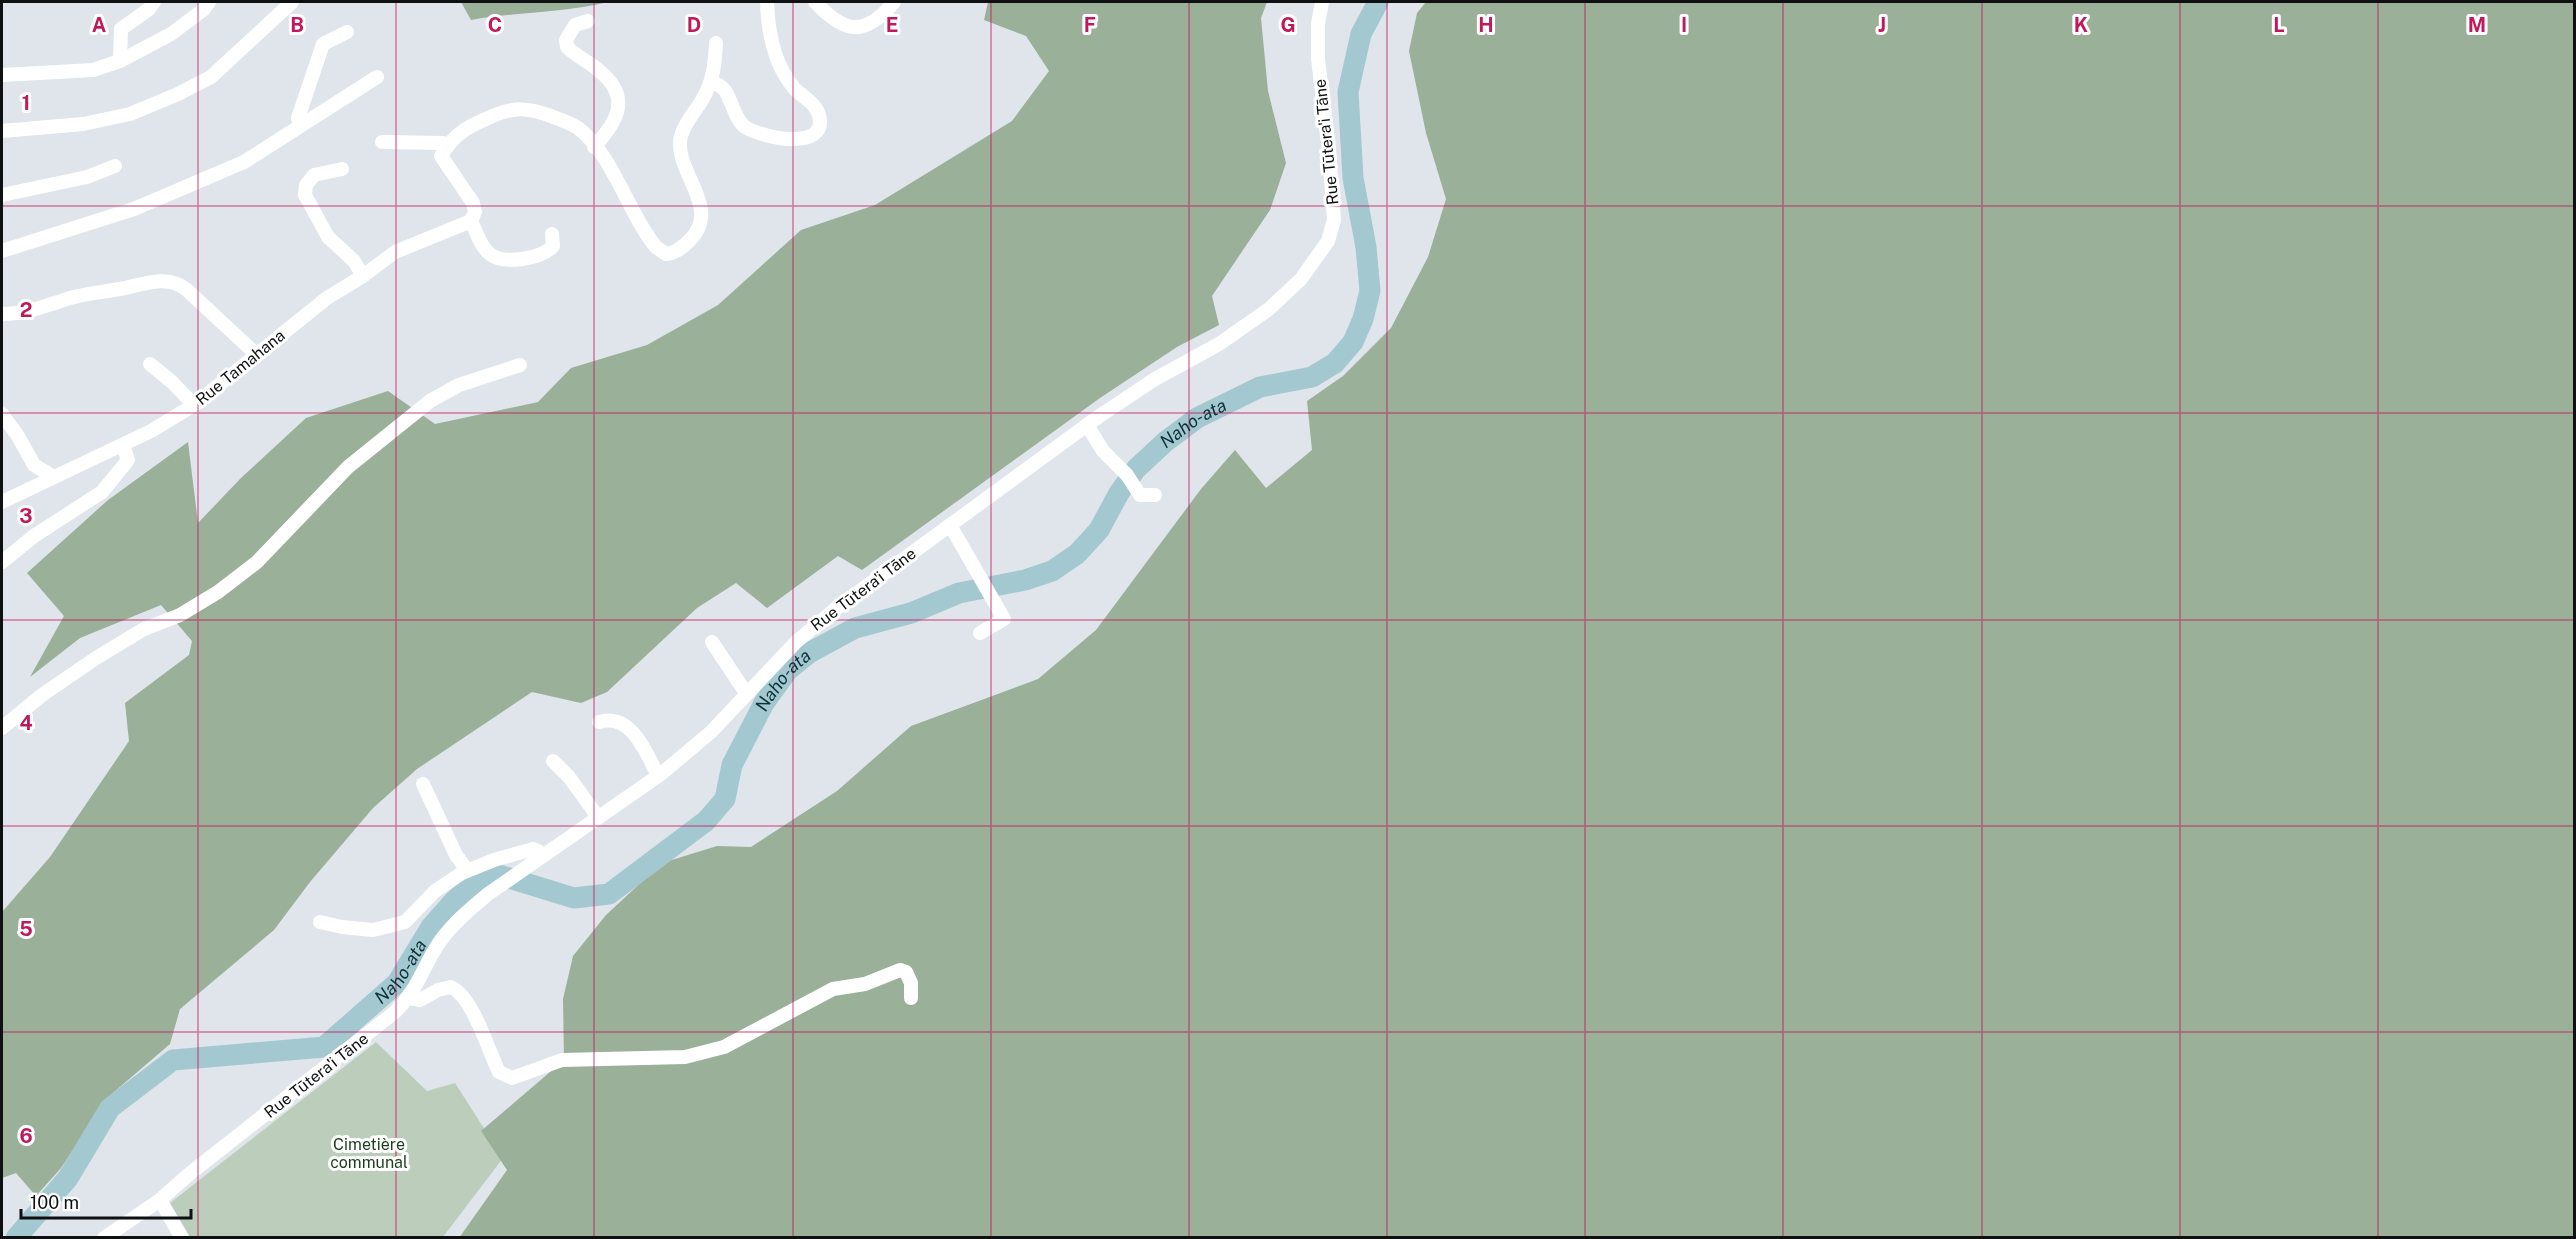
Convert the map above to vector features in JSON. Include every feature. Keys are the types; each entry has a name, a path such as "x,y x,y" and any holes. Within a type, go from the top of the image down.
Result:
{"street":[{"path":"120,61 121,29 149,9 154,2"},
{"path":"2,75 93,70 120,61 171,34 203,10 209,2"},
{"path":"2,131 83,124 130,114 178,94 211,77 292,2"},
{"path":"710,83 717,83 722,87 730,99 735,117 753,131 793,140 807,138 816,129 819,121 816,110 792,86 780,66 766,2"},
{"path":"815,2 837,22 857,28 876,22 894,2"},
{"name":"Rue Tūtera'i Tāne","path":"113,1235 368,1034 409,998 435,948 464,915 488,894 658,776 711,732 795,642 900,561 1087,425 1155,379 1219,344 1269,309 1301,279 1328,241 1334,220 1329,150 1318,59 1318,33 1322,2"},
{"path":"588,21 575,25 566,40 567,47 611,82 618,98 618,116 610,130 594,147"},
{"path":"300,125 298,118 323,44 347,32"},
{"path":"552,234 552,246 545,252 523,258 503,259 491,255 485,249 471,222 475,213 473,203 441,156 453,138 476,124 505,111 520,108 545,114 574,126 594,147 610,169 653,244 663,253 675,252 692,238 700,223 699,202 683,158 680,142 686,125 710,83 714,69 716,43"},
{"path":"2,251 134,209 244,162 377,77"},
{"path":"382,142 444,143 448,145"},
{"path":"2,195 87,177 115,166"},
{"path":"342,169 310,178 306,185 305,195 328,237 354,261 363,276"},
{"name":"Rue Tamahana","path":"2,502 123,445 194,405 255,353 327,298 396,252 471,222"},
{"path":"2,314 23,314 87,294 150,282 171,281 187,290 255,353"},
{"path":"150,364 172,382 194,405"},
{"path":"2,728 42,695 96,658 144,629 180,615 218,592 257,562 348,467 430,401 459,385 520,365"},
{"path":"2,414 18,436 34,465 54,477"},
{"path":"1087,425 1104,451 1127,475 1140,495 1155,495"},
{"path":"2,562 34,536 102,492 128,460 123,445"},
{"path":"950,525 981,583 1004,619 980,633"},
{"path":"712,642 746,693"},
{"path":"599,722 613,721 623,725 634,734 658,776"},
{"path":"553,760 569,777 598,817"},
{"path":"423,784 456,855 467,870"},
{"path":"320,922 373,930 405,922 435,891 467,870 533,849 543,856"},
{"path":"409,998 420,1000 438,990 451,987 456,989 468,1003 498,1072 512,1078 562,1060 685,1057 724,1047 833,989 865,984 900,970 906,972 911,983 911,998"},
{"path":"160,1200 182,1238"}],"green space":[{"path":"461,2 608,2 471,20"},
{"path":"988,2 1267,2 1261,18 1268,91 1286,163 1270,210 1212,296 1219,325 1177,347 1100,398 862,570 838,556 767,608 736,583 697,608 607,692 581,703 532,692 417,769 373,808 310,882 274,930 180,1009 170,1044 107,1098 61,1168 36,1196 16,1173 2,1178 2,912 50,857 129,741 125,703 189,655 192,641 161,605 80,638 30,677 64,616 27,573 108,500 188,442 198,523 241,478 306,418 388,391 435,424 538,402 571,368 647,345 718,305 801,230 875,205 1012,121 1049,71 1026,36 984,20"},
{"path":"1426,2 2574,2 2574,1237 459,1238 507,1170 481,1131 564,1060 563,999 573,956 606,915 662,863 717,846 751,847 837,791 911,726 1038,679 1096,630 1201,489 1235,450 1266,488 1312,450 1307,401 1343,376 1391,328 1428,257 1446,199 1426,133 1409,51 1417,13"},
{"name":"Cimetière communal","path":"376,1042 427,1091 455,1083 503,1158 443,1237 190,1237 170,1203"}],"waterway":[{"name":"Naho-ata","path":"16,1238 68,1178 110,1108 173,1060 324,1047 397,983 431,927 454,901 476,882 488,876 499,875 574,898 609,894 706,821 725,799 732,765 764,703 788,670 809,653 855,628 911,613 959,593 1025,580 1052,571 1077,554 1099,530 1119,493 1136,469 1165,442 1197,418 1260,387 1312,377 1335,363 1353,342 1363,319 1370,291 1366,247 1353,178 1348,92 1361,34 1378,2"}]}
